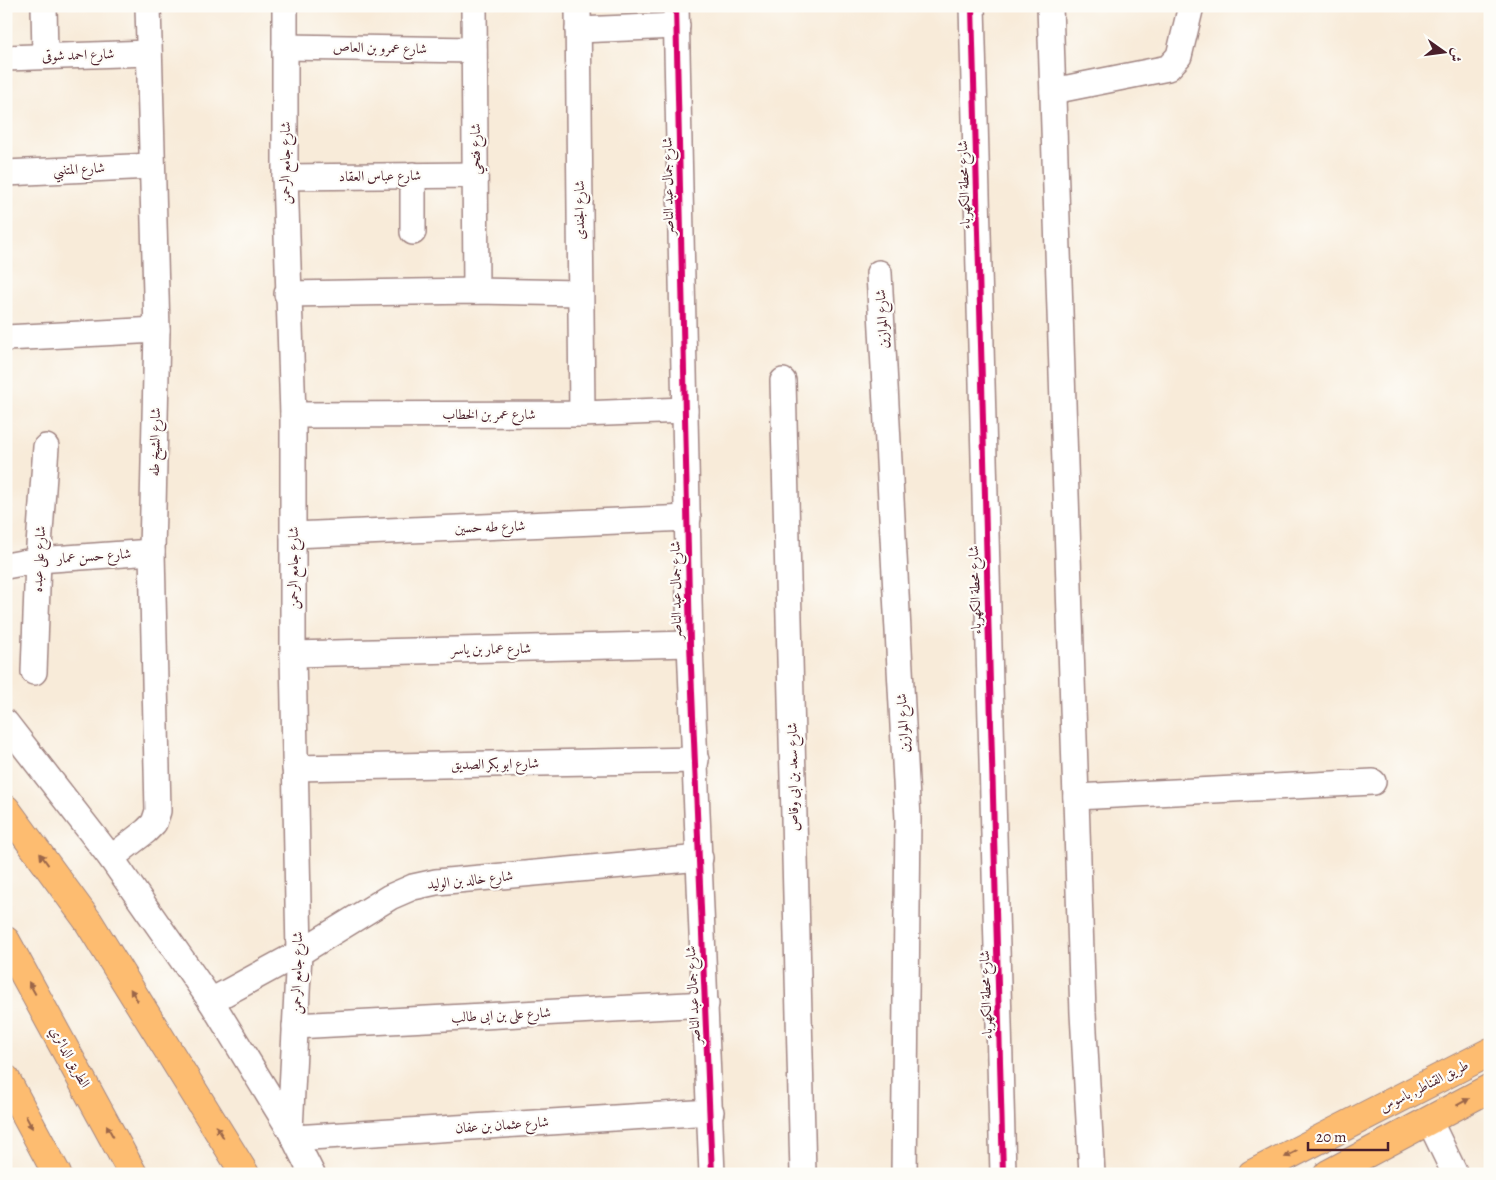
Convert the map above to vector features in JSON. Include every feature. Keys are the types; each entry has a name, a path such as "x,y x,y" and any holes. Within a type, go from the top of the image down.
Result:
{"main road":[{"path":"6,809 88,921 246,1174"},
{"name":"الطريق الدائري","path":"6,941 133,1174"},
{"name":"طريق القناطر, باسوس","path":"1252,1174 1490,1052"},
{"path":"6,1079 57,1174"},
{"path":"1328,1174 1490,1088"}],"street":[{"path":"44,6 45,56"},
{"name":"شارع الشيخ طه","path":"112,858 154,823 158,811 152,552 157,330 148,6"},
{"name":"شارع جامع الرحمن","path":"286,6 285,177 287,294 293,415 293,654 299,953 292,1134"},
{"name":"شارع فتحي","path":"474,6 476,291"},
{"name":"شارع محطة الكهرباء","path":"972,6 1003,1174"},
{"path":"1050,6 1083,1013 1092,1174"},
{"path":"1053,91 1168,68 1179,56 1190,6"},
{"path":"578,18 677,16"},
{"name":"شارع جمال عبد الناصر","path":"677,16 690,644 711,1112 712,1174"},
{"name":"شارع الجندى","path":"578,18 582,414"},
{"name":"شارع عمرو بن العاص","path":"285,47 474,50"},
{"name":"شارع احمد شوقى","path":"6,58 149,53"},
{"name":"شارع المتنبي","path":"6,173 152,166"},
{"name":"شارع عباس العقاد","path":"285,177 475,175"},
{"path":"413,176 414,232"},
{"name":"شارع الموازين","path":"879,273 908,819 904,1174"},
{"path":"287,294 476,291 580,293"},
{"path":"6,338 157,330"},
{"name":"شارع سعد بن ابى وقاص","path":"783,381 803,1174"},
{"name":"شارع عمر بن الخطاب","path":"293,415 582,414 685,410"},
{"name":"شارع على عبده","path":"34,672 38,560 46,447"},
{"name":"شارع طه حسين","path":"292,535 688,518"},
{"name":"شارع حسن عمار","path":"6,566 38,560 152,552"},
{"name":"شارع عمار بن ياسر","path":"293,654 690,644"},
{"path":"6,723 112,858 211,1001 292,1134 312,1174"},
{"name":"شارع ابو بكر الصديق","path":"295,768 696,760"},
{"path":"1076,797 1373,782"},
{"name":"شارع خالد بن الوليد","path":"211,1001 299,953 390,897 413,887 436,882 700,858"},
{"name":"شارع على بن ابى طالب","path":"295,1026 706,1004"},
{"name":"شارع عثمان بن عفان","path":"292,1134 711,1112"},
{"path":"1429,1120 1455,1174"}],"cycle path":[{"path":"676,6 690,644 712,1174"},
{"path":"972,6 1003,1174"}]}
